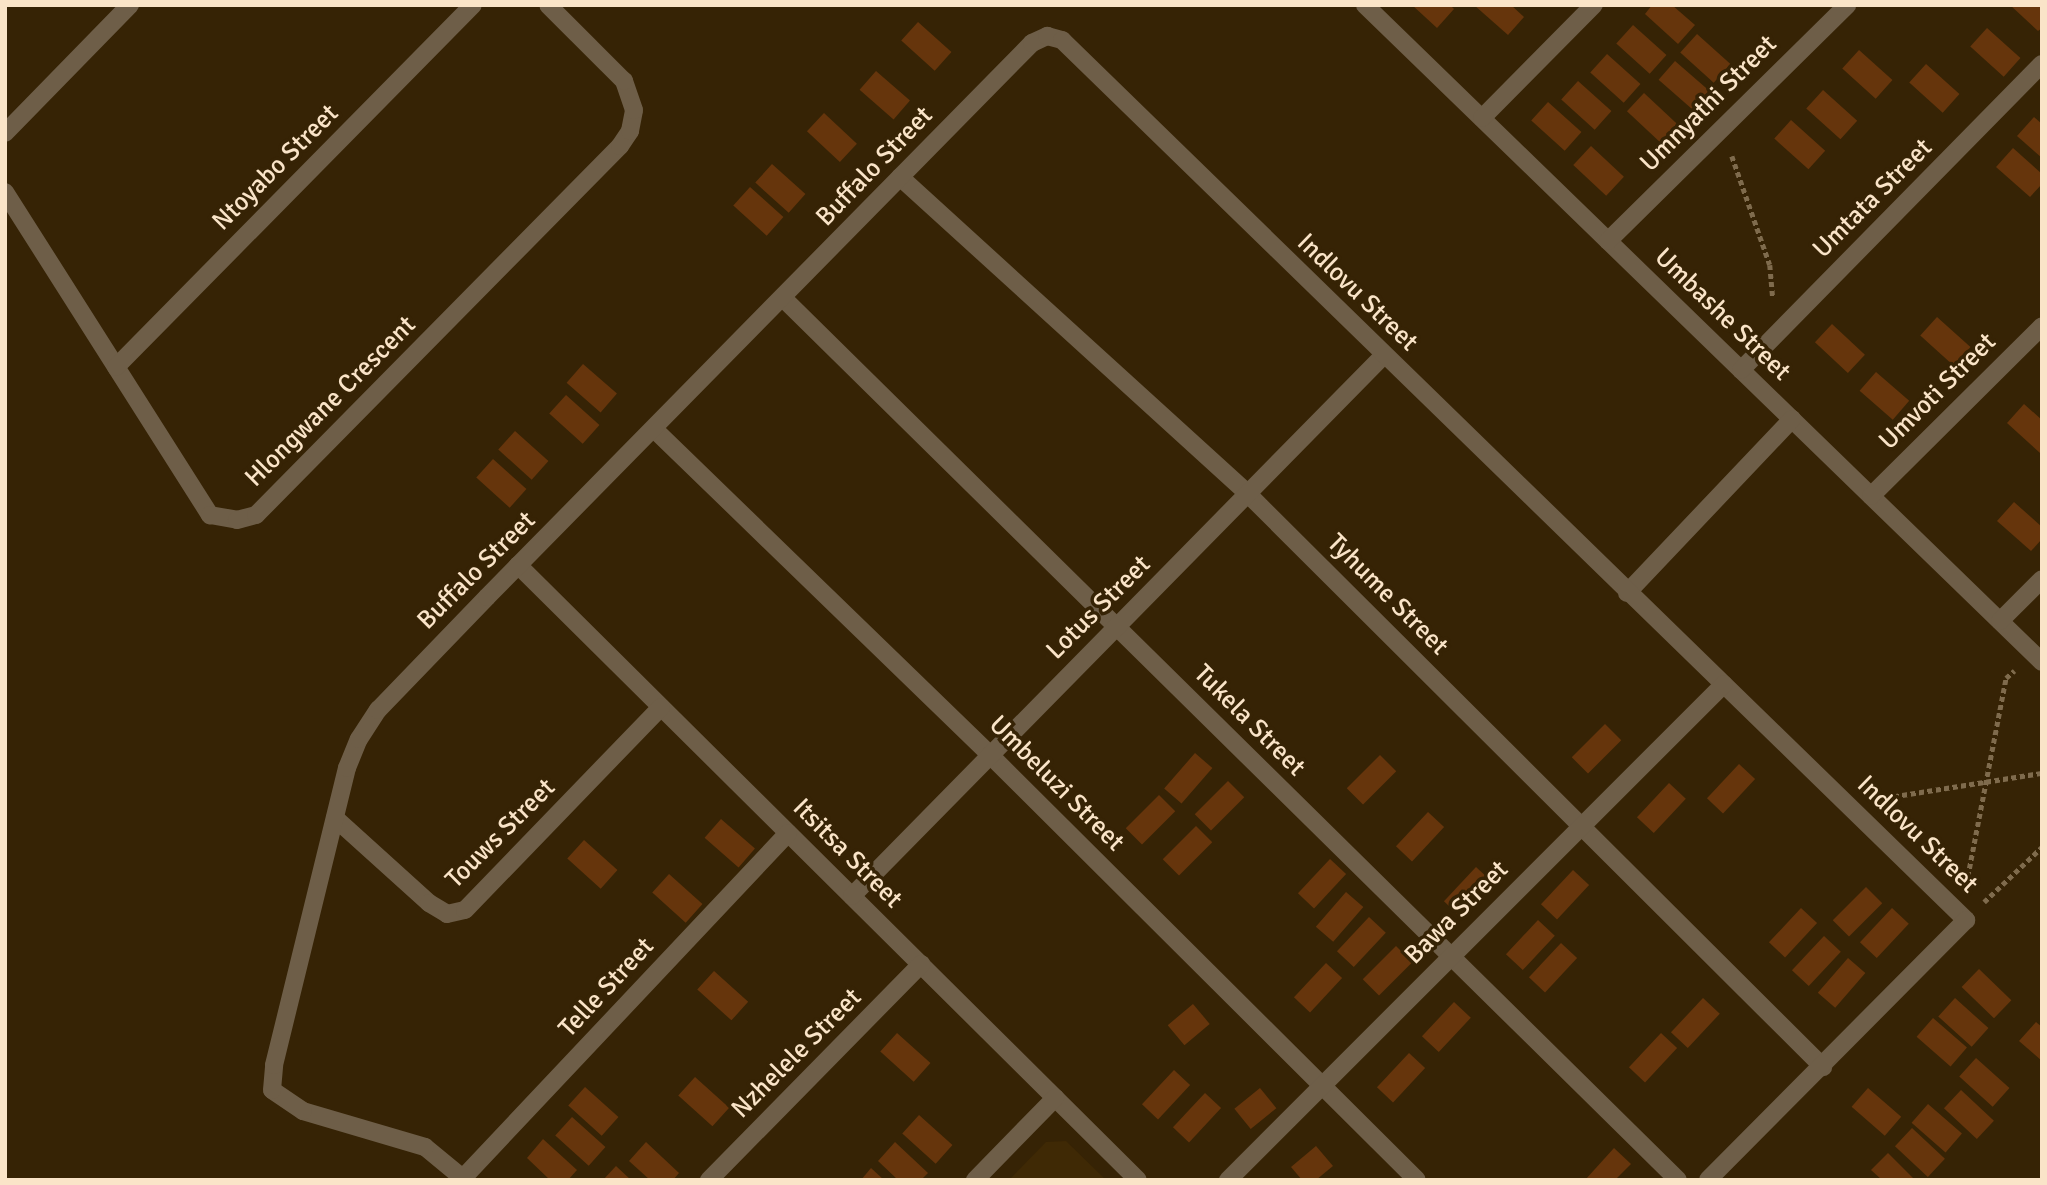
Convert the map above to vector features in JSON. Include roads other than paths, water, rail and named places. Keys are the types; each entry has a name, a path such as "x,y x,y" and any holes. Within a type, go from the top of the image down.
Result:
{"street":[{"path":"5,133 131,5"},
{"name":"Ntoyabo Street","path":"116,367 473,5"},
{"name":"Hlongwane Crescent","path":"5,192 210,515 237,520 256,515 620,146 630,131 634,110 624,81 548,5"},
{"name":"Umbashe Street","path":"1364,5 2038,658"},
{"path":"1482,118 1594,5"},
{"name":"Umnyathi Street","path":"1608,241 1847,5"},
{"name":"Buffalo Street","path":"464,1179 425,1147 303,1111 272,1090 274,1065 335,818 359,739 378,710 518,565 784,299 1032,43 1047,36"},
{"name":"Indlovu Street","path":"1047,36 1062,40 1383,356 1966,920 1708,1180"},
{"name":"Umtata Street","path":"1741,370 2042,64"},
{"name":"Tyhume Street","path":"900,177 1248,494 1823,1067"},
{"name":"Tukela Street","path":"784,299 1678,1180"},
{"name":"Umvoti Street","path":"1871,496 2042,326"},
{"name":"Lotus Street","path":"852,896 1383,356"},
{"path":"1627,593 1792,419"},
{"name":"Umbeluzi Street","path":"654,429 990,755 1417,1180"},
{"name":"Itsitsa Street","path":"518,565 1138,1180"},
{"path":"2000,621 2042,579"},
{"name":"Bawa Street","path":"1228,1180 1724,684"},
{"name":"Touws Street","path":"335,818 429,903 447,914 465,910 661,706"},
{"name":"Telle Street","path":"464,1179 788,833"},
{"name":"Nzhelele Street","path":"709,1180 921,964"},
{"path":"975,1180 1055,1098"}]}
